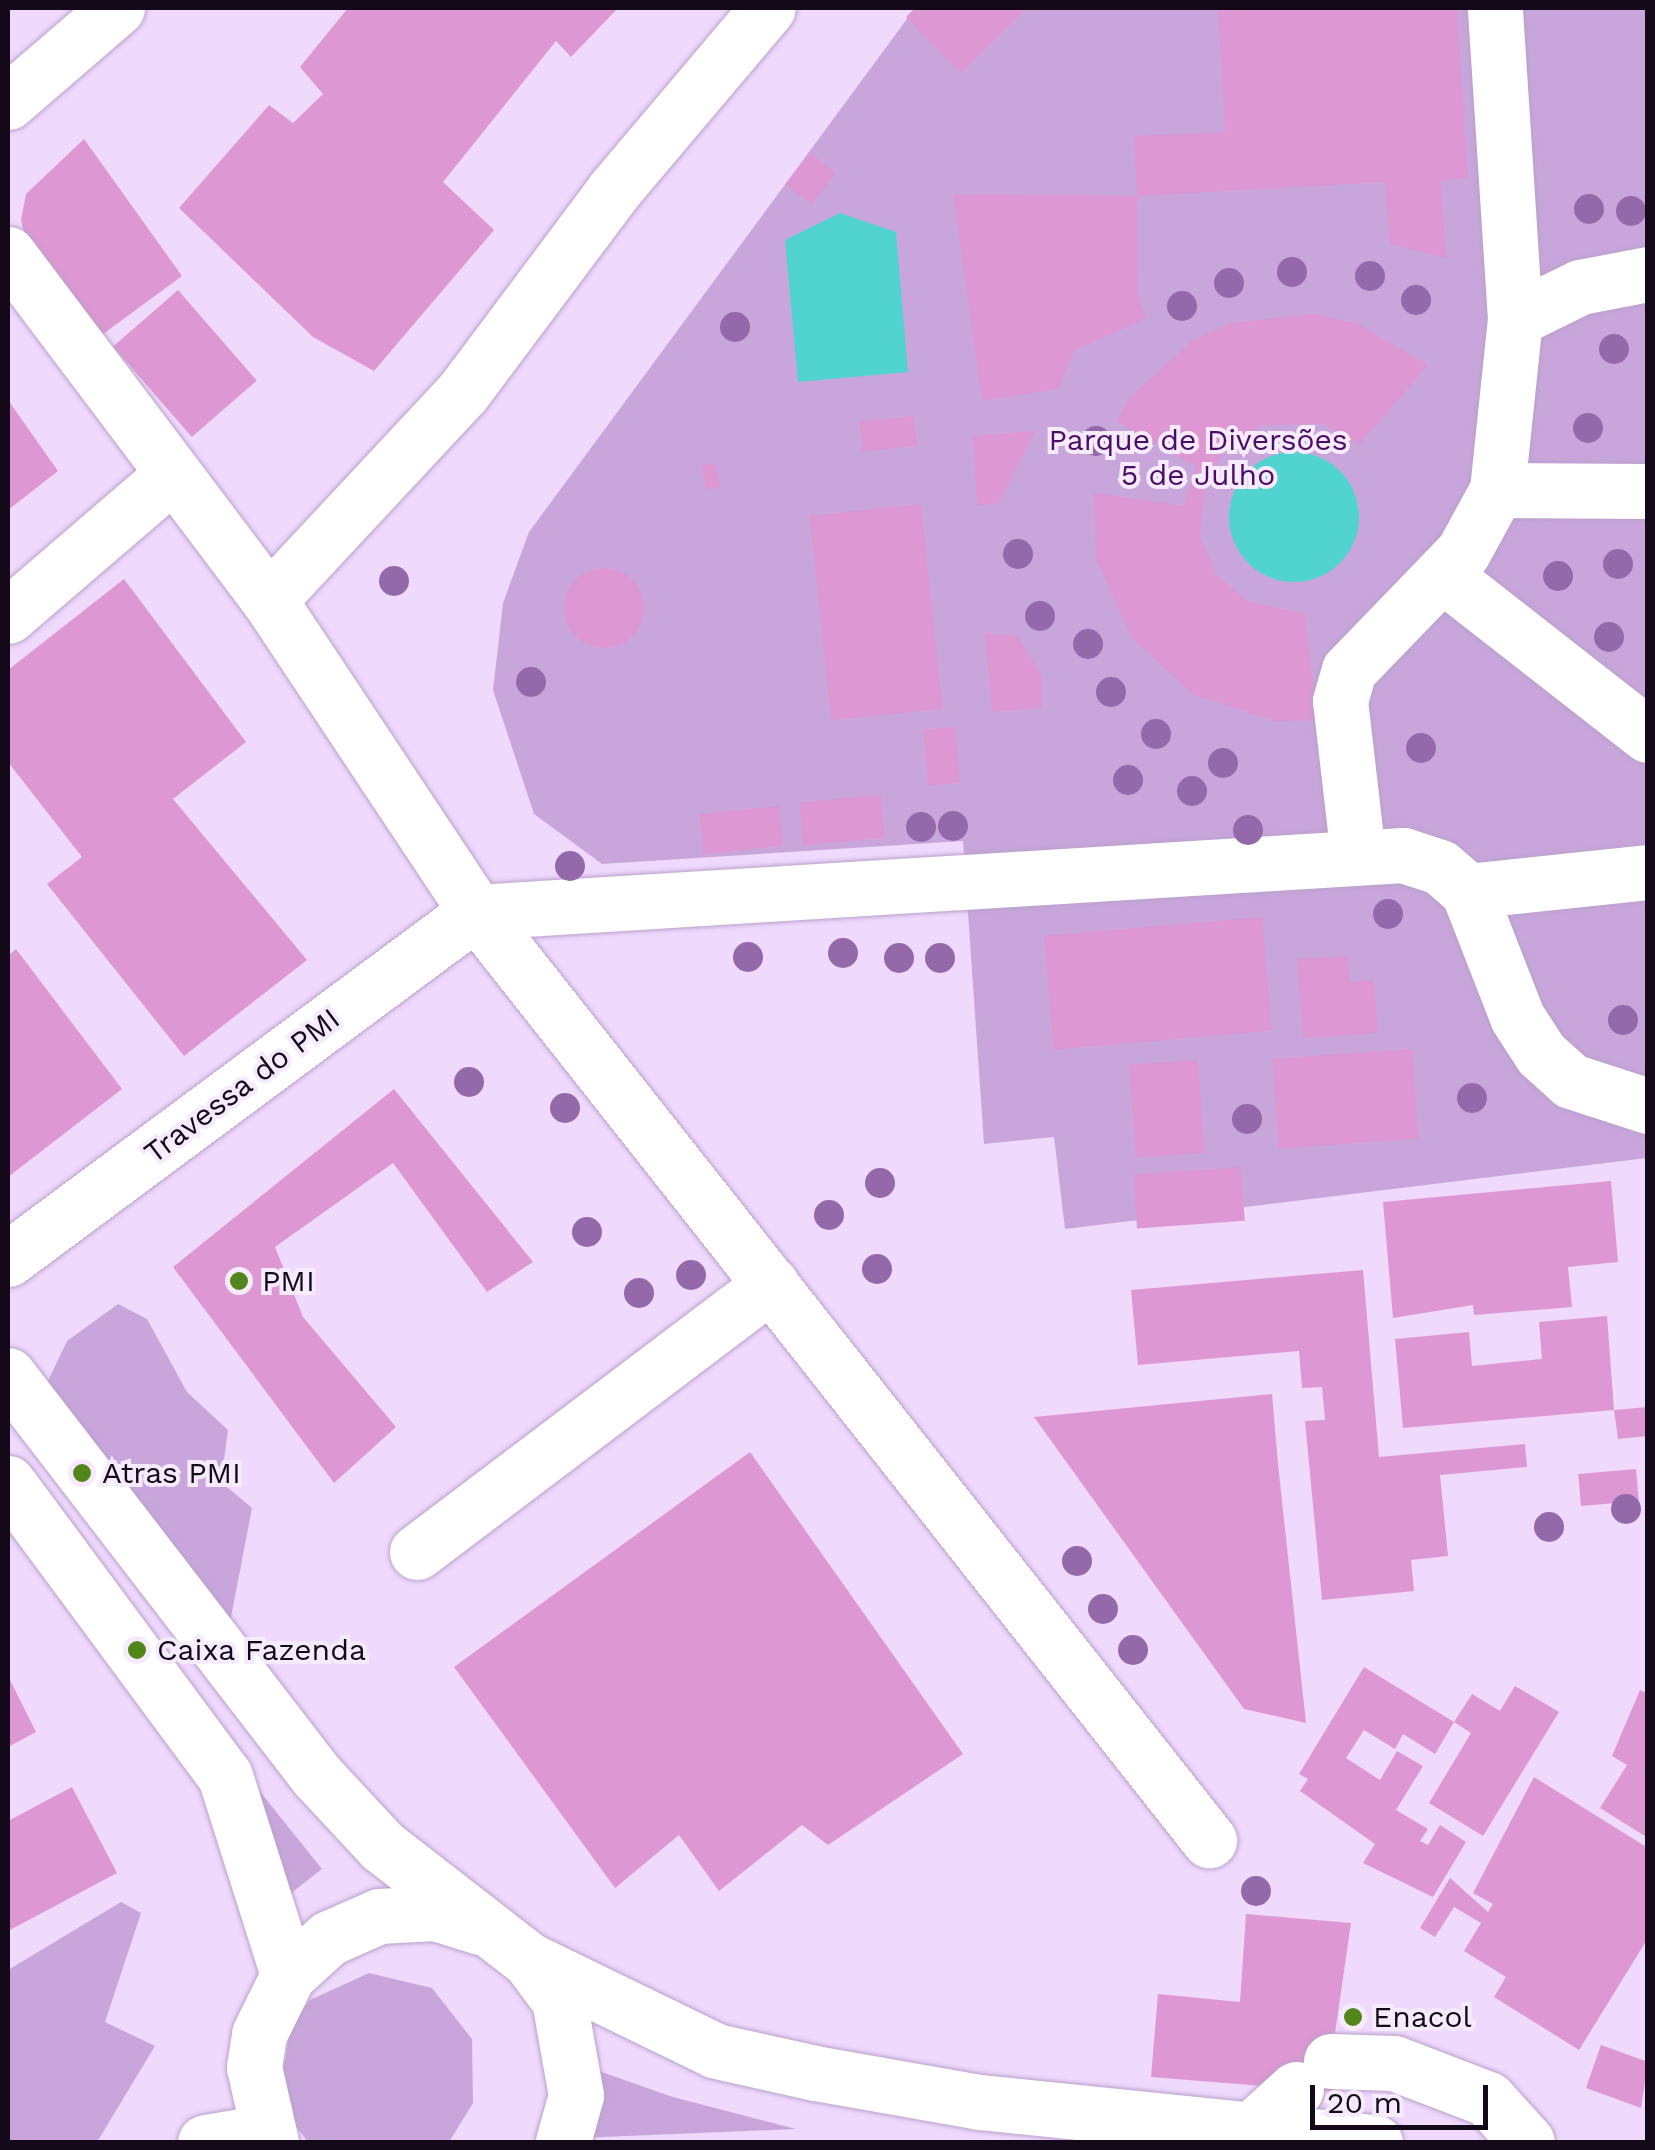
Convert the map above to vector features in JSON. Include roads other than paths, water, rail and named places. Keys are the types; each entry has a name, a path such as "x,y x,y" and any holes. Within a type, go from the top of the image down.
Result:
{"street":[{"path":"8,102 118,8"},
{"path":"269,600 464,392 614,190 768,8"},
{"path":"1358,856 1340,700 1367,642 1443,575 1497,490 1516,319 1495,8"},
{"path":"8,254 269,600 476,912 1209,1840"},
{"path":"1516,319 1580,287 1648,274"},
{"path":"8,616 172,475"},
{"path":"1497,490 1648,492"},
{"path":"1443,575 1648,735"},
{"path":"476,912 1403,855 1440,867 1468,891 1516,1017 1541,1054 1570,1082 1648,1106"},
{"path":"1468,891 1648,872"},
{"name":"Travessa do PMI","path":"8,1259 476,912"},
{"path":"417,1552 771,1284"},
{"path":"8,1376 316,1775 382,1846 509,1945 559,2000 574,2046 576,2095 563,2142"},
{"path":"8,1482 225,1776 288,1975"},
{"path":"205,2142 268,2137 259,2034 288,1975 329,1938 380,1916 435,1913 509,1945 716,2050 979,2102 1375,2142"},
{"path":"1253,2128 1314,2075 1394,2063 1488,2099 1527,2142"}],"place":[{"name":"PMI","path":"239,1281"},
{"name":"Atras PMI","path":"82,1473"},
{"name":"Caixa Fazenda","path":"137,1650"},
{"name":"Enacol","path":"1353,2017"}],"park label":[{"name":"Parque de Diversões 5 de Julho","path":"1198,457"}]}
